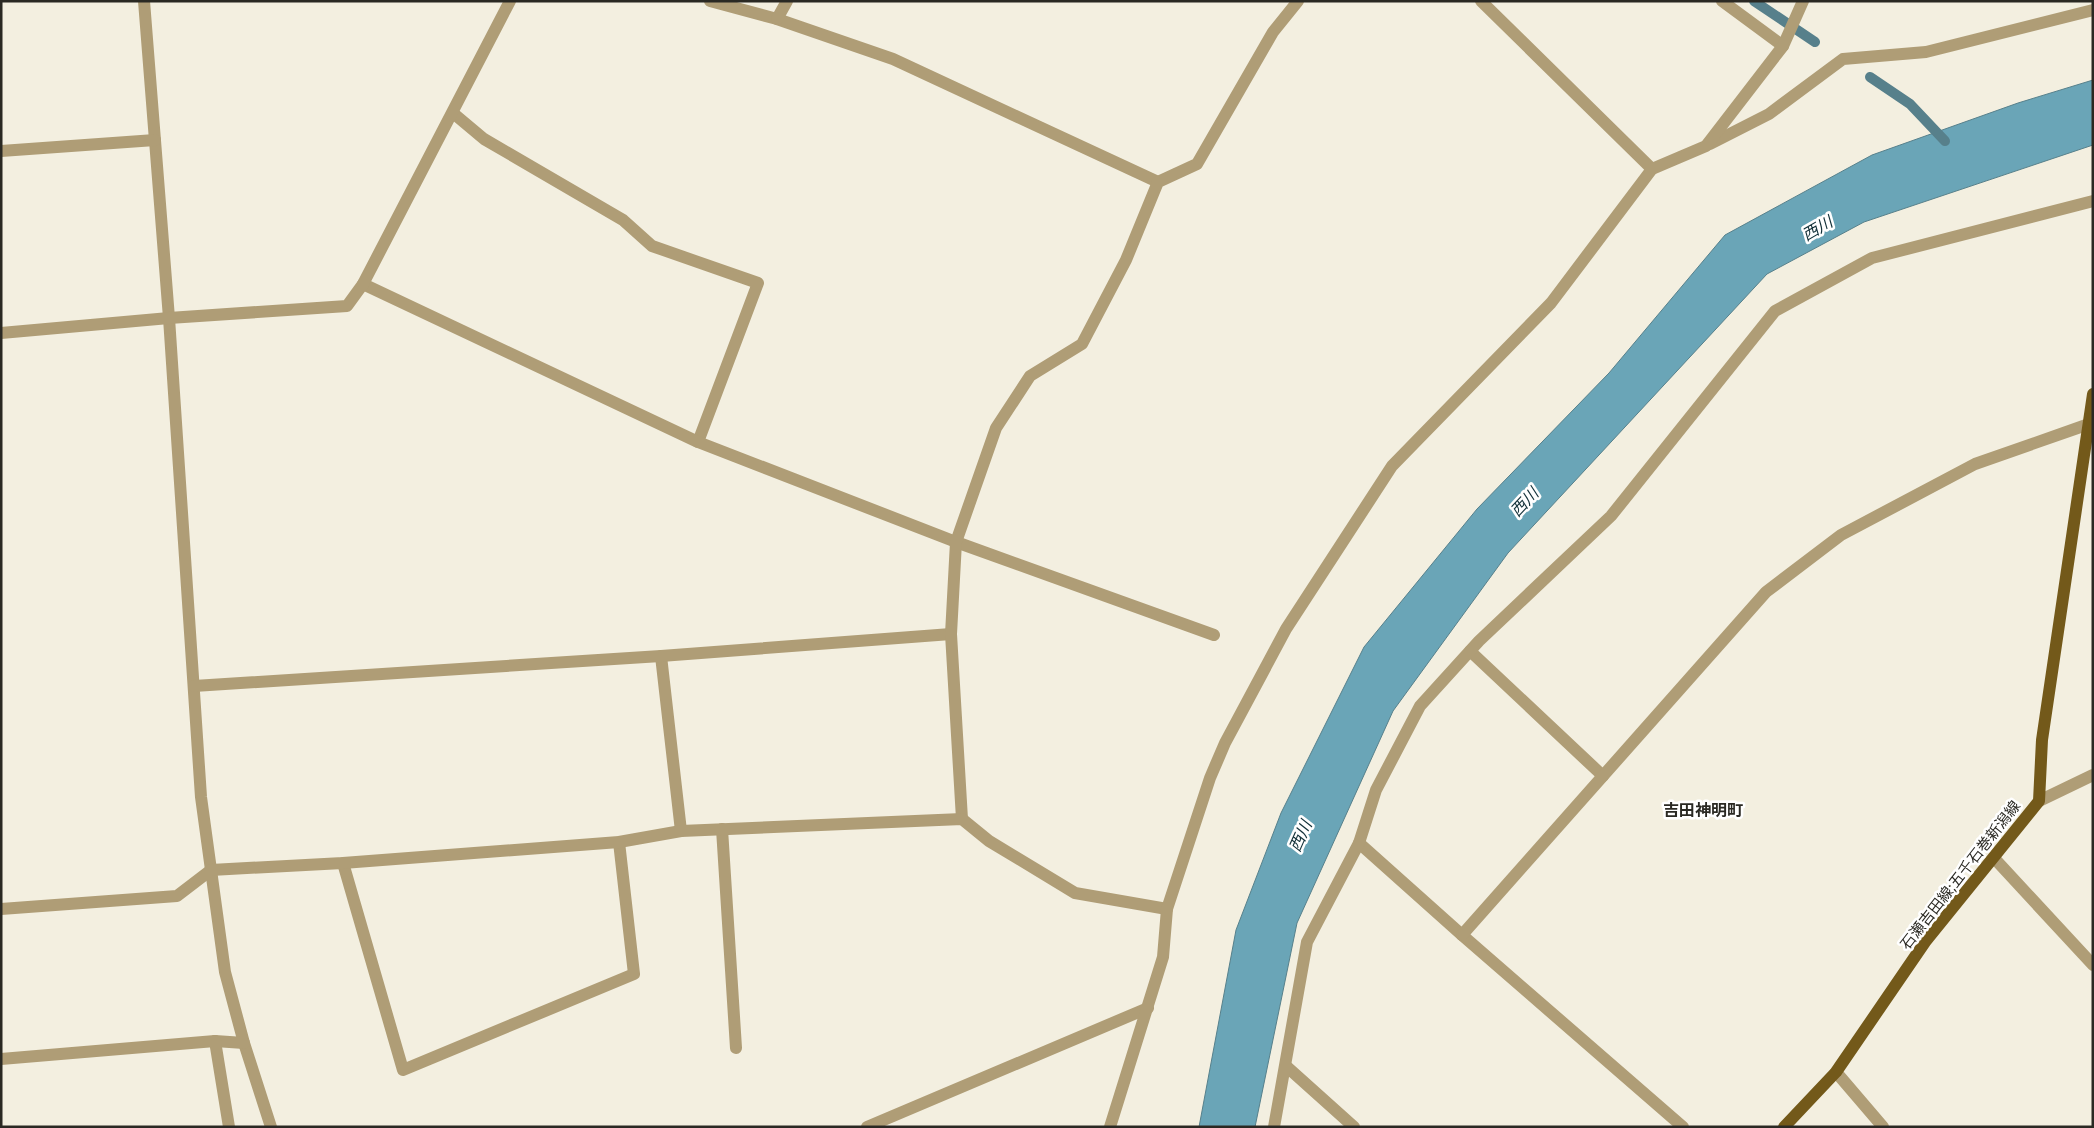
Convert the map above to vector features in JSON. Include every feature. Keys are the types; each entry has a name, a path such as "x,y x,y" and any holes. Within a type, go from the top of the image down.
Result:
{"main road":[{"name":"石瀬吉田線;五千石巻新潟線","path":"1784,1127 1836,1072 1925,942 2040,801 2042,740 2093,394"}],"street":[{"path":"144,1 169,318 201,797 225,972 244,1042 271,1127"},
{"path":"1,333 169,318 347,306 364,284 510,1"},
{"path":"710,1 777,19 893,59 1158,182"},
{"path":"777,19 787,1"},
{"path":"962,819 951,634 956,542 996,428 1030,376 1082,344 1126,260 1158,182 1197,164 1273,32 1298,1"},
{"path":"1481,1 1652,169"},
{"path":"1722,1 1783,46"},
{"path":"1706,146 1783,46 1803,1"},
{"path":"1110,1127 1163,958 1167,909 1210,778 1225,743 1286,629 1392,466 1551,303 1652,169 1706,146 1769,114 1843,59 1926,52 2093,10"},
{"path":"453,112 484,139 623,220 652,246 758,283 698,442"},
{"path":"1,150 155,140"},
{"path":"1274,1127 1307,942 1359,843 1376,790 1420,706 1470,651 1611,516 1775,311 1872,258 2093,201"},
{"path":"364,284 698,442 956,542 1214,635"},
{"path":"1462,935 1766,592 1841,535 1974,464 2089,424"},
{"path":"194,686 661,656 951,634"},
{"path":"1470,651 1603,776"},
{"path":"661,656 681,831"},
{"path":"2040,801 2093,775"},
{"path":"1,909 176,896 211,870 343,863 619,842 681,831 962,819 989,841 1075,893 1167,909"},
{"path":"722,829 736,1048"},
{"path":"343,863 403,1070 634,974 619,842"},
{"path":"1359,843 1683,1127"},
{"path":"1994,858 2093,965"},
{"path":"866,1127 1148,1008"},
{"path":"1,1059 215,1040 244,1042"},
{"path":"215,1040 229,1127"},
{"path":"1286,1066 1354,1127"},
{"path":"1836,1072 1883,1127"}],"water":[{"name":"西川","path":"2093,80 2093,145 1864,222 1767,274 1508,553 1393,711 1297,923 1255,1127 1199,1127 1236,930 1281,813 1364,647 1477,509 1609,373 1725,235 1872,155 2018,103"}],"waterway":[{"path":"1754,1 1815,42"},
{"path":"1870,77 1910,104 1945,141"}],"district":[{"name":"吉田神明町","path":"1703,810"}]}
